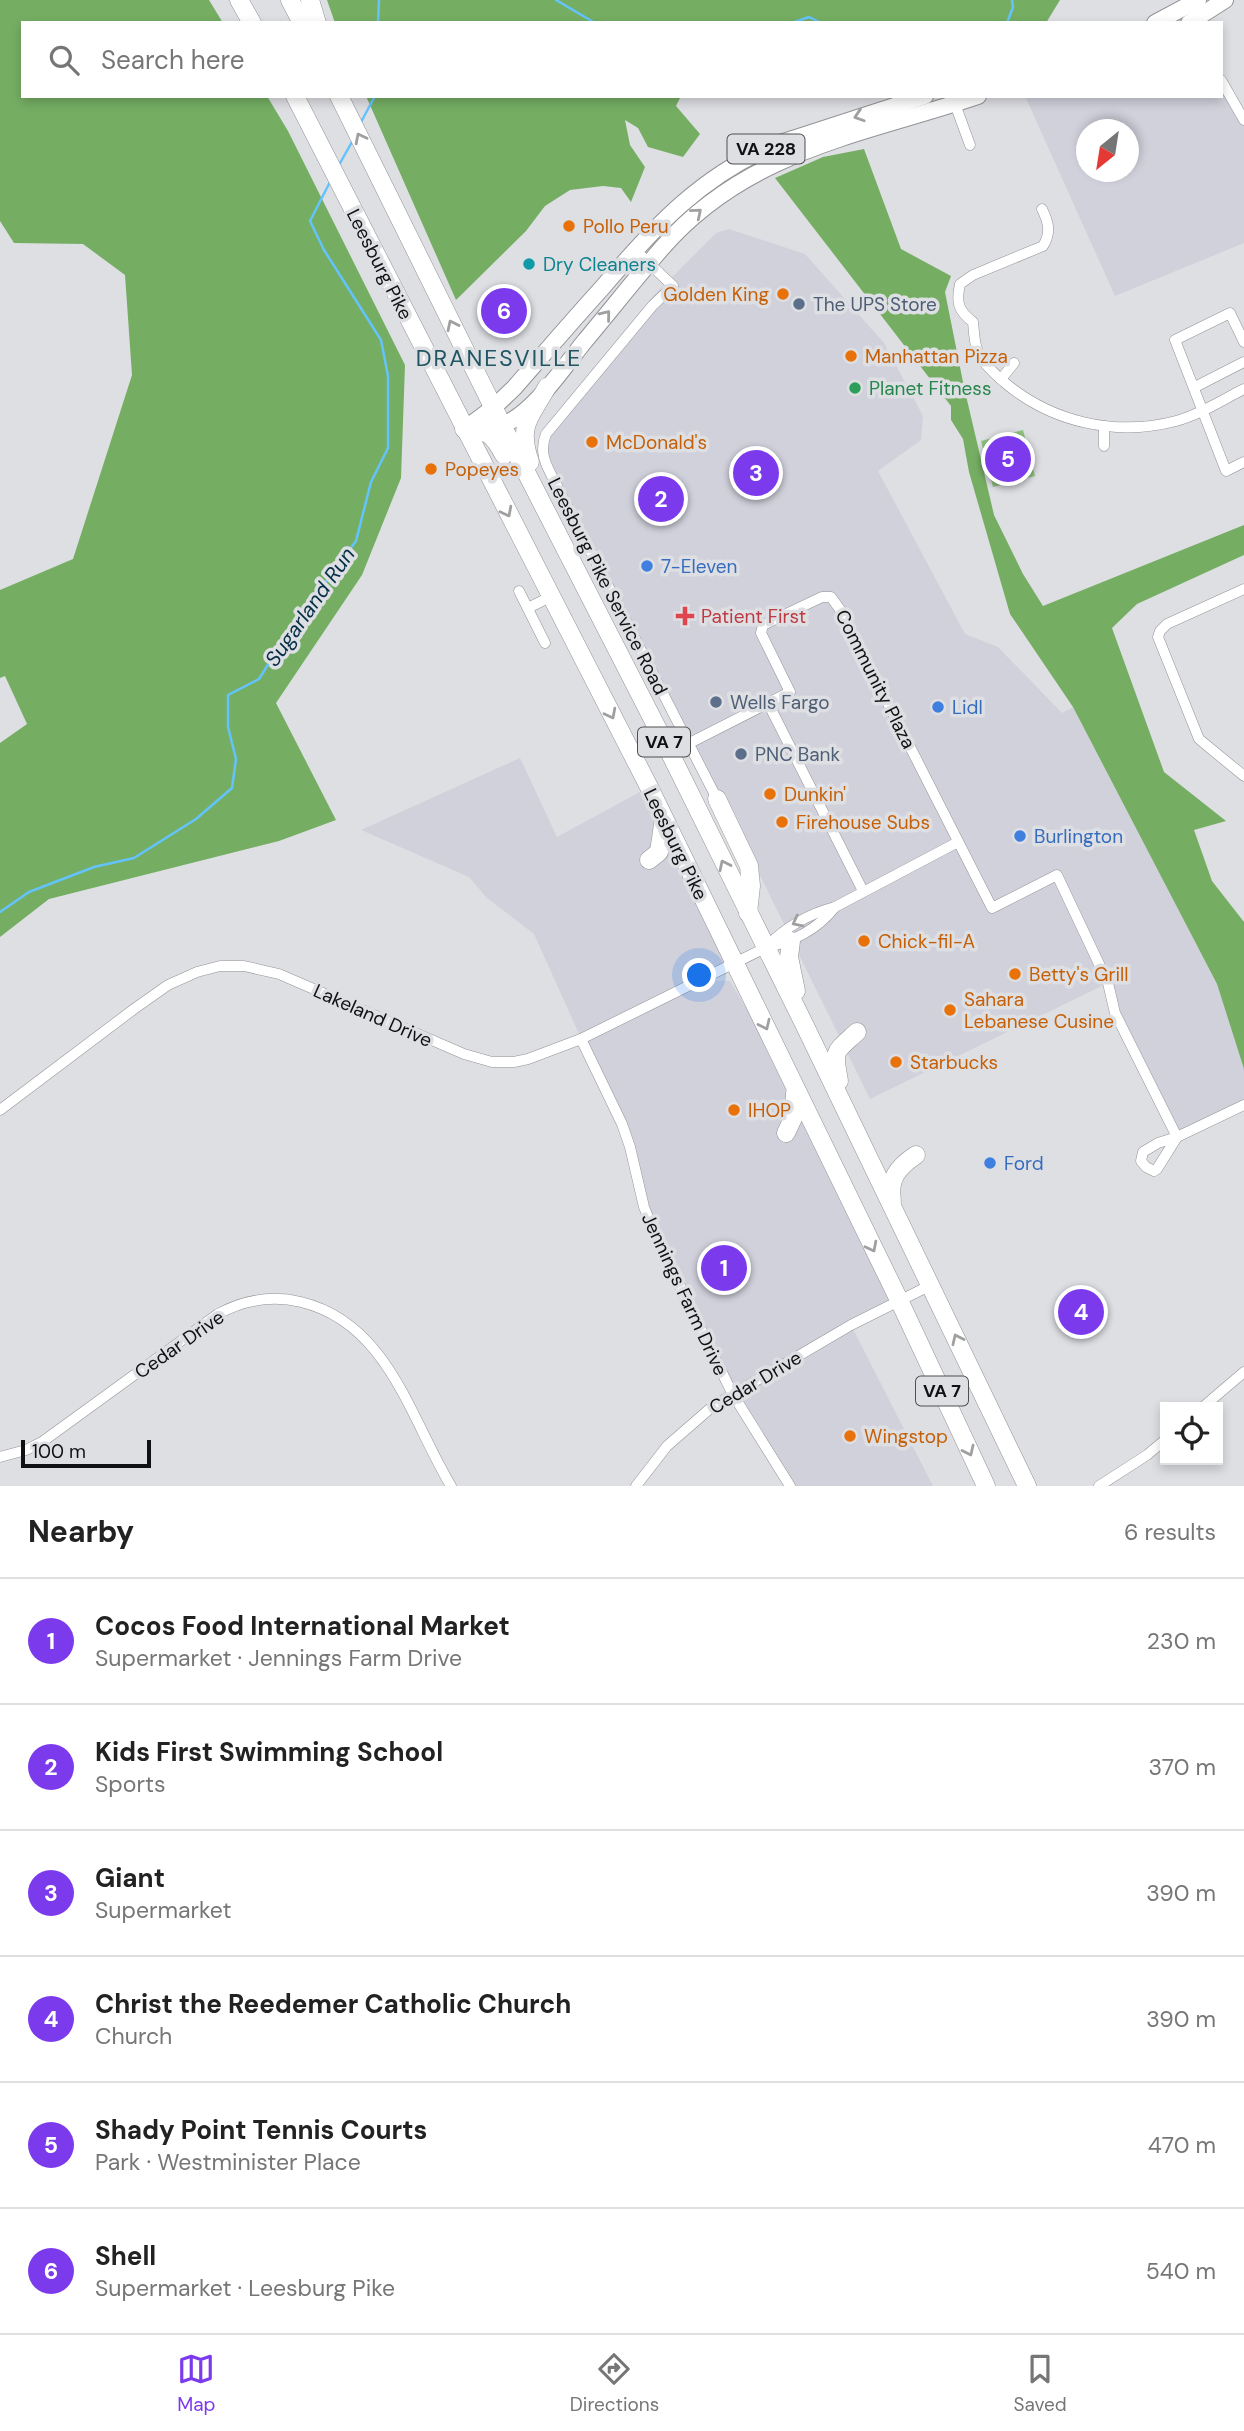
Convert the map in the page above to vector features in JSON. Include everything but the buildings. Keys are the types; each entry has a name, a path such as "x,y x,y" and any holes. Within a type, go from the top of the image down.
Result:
{"highway":[{"path":"239,0 251,21"},
{"path":"246,0 257,21"},
{"path":"290,0 301,21"},
{"path":"310,0 316,21"},
{"name":"Leesburg Pike","path":"342,98 493,408 670,753 806,1028 1027,1486"},
{"name":"Leesburg Pike","path":"297,100 664,818 899,1300 986,1486"},
{"path":"547,387 526,422 523,436 548,515"},
{"path":"464,429 483,431 494,437 590,617 626,670"},
{"path":"717,799 750,866 748,913"},
{"path":"649,860 659,852 664,818"},
{"path":"791,942 791,975 806,1028"},
{"path":"842,1101 835,1054 841,1044 857,1032"},
{"path":"796,1090 794,1116 786,1133 800,1127 813,1126"},
{"path":"864,1146 883,1159 894,1160 916,1155 898,1169 893,1178 892,1205"}],"main road":[{"path":"1188,19 1198,0"},
{"path":"1188,19 1225,0"},
{"name":"VA 228","path":"464,429 493,408 532,368 634,249 700,187 755,153 801,135 919,98"},
{"name":"VA 228","path":"502,425 521,413 547,387 650,262 688,221 721,194 757,171 820,144 972,98"},
{"path":"464,429 502,425"}],"street":[{"path":"1223,83 1244,120"},
{"path":"955,104 970,145"},
{"path":"1042,209 1049,229 1043,246 973,275 960,284 958,291 961,313 972,322 977,351 1001,379 1020,395 1040,406 1074,420 1104,426 1165,424 1203,410 1244,389"},
{"path":"634,249 650,262"},
{"name":"Leesburg Pike Service Road","path":"650,262 673,286 653,304 547,433 541,446 544,459 578,528 717,799"},
{"path":"1244,342 1230,313 1175,340 1226,471 1244,462"},
{"path":"1195,387 1244,362"},
{"path":"1001,379 1014,363"},
{"path":"1104,426 1104,446"},
{"path":"559,538 578,528"},
{"path":"1244,589 1167,624 1158,637 1199,739 1244,776"},
{"path":"519,591 545,643"},
{"path":"528,608 551,597"},
{"name":"Community Plaza","path":"670,753 790,692 761,634 763,625 822,597 831,597 841,611 992,908 1057,875 1108,983 1115,1013 1177,1137 1244,1105"},
{"path":"768,703 863,891"},
{"path":"765,948 784,929 818,912 835,907 958,842"},
{"path":"765,948 791,942 822,923 835,907"},
{"name":"Lakeland Drive","path":"0,1110 168,985 197,972 220,966 244,966 279,974 453,1050 492,1062 520,1061 580,1039 765,948"},
{"name":"Jennings Farm Drive","path":"580,1039 622,1124 644,1207 656,1237 732,1393 790,1486"},
{"name":"Cedar Drive","path":"636,1486 659,1455 684,1429 732,1393 931,1285"},
{"name":"Cedar Drive","path":"0,1457 26,1450 42,1442 218,1314 250,1301 285,1299 323,1309 347,1322 368,1340 390,1371 451,1486"},
{"path":"1209,1402 1244,1372"},
{"path":"1099,1486 1160,1444"}],"shaded area":[{"path":"1223,83 1244,120 1244,243 1115,296 1026,98 1223,98"},
{"path":"729,229 805,254 884,343 923,416 921,440 878,471 965,634 998,647 1062,713 1073,707 1217,984 1244,1069 1244,1105 1177,1137 1115,1013 1108,983 870,1099 749,853 547,458 547,424 653,296 716,233"},
{"path":"520,758 557,837 649,787 736,964 702,980 730,981 795,1090 899,1300 851,1325 933,1486 790,1486 732,1393 656,1237 630,1147 534,934 487,898 469,877 361,830"}],"green space":[{"path":"0,0 209,0 222,21 21,21 21,98 268,98 288,131 405,365 401,478 362,575 276,703 336,820 279,841 49,899 0,937 0,743 27,724 5,676 0,678 0,590 73,559 132,375 125,275 83,244 14,243 0,221"},
{"path":"327,0 1060,0 1047,21 334,21"},
{"path":"367,98 680,98 676,106 700,134 683,157 648,147 638,128 625,120 630,145 645,167 631,202 621,188 603,186 570,190 545,206 526,231 456,300"},
{"path":"864,149 901,249 951,276 945,292 994,515 1023,574 1043,606 1244,525 1244,555 1137,604 1112,628 1164,772 1226,821 1194,830 1212,881 1244,922 1244,1069 1217,984 1073,707 1010,614 969,472 963,439 951,420 951,406 775,178 823,157"},
{"path":"1023,430 1035,476 993,487 981,441"}],"waterway":[{"name":"Sugarland Run","path":"378,21 379,0"},
{"name":"Sugarland Run","path":"556,0 592,21"},
{"name":"Sugarland Run","path":"1008,21 1013,7 1012,0"},
{"name":"Sugarland Run","path":"798,21 809,17 817,21"},
{"name":"Sugarland Run","path":"360,124 374,98"},
{"name":"Sugarland Run","path":"339,165 353,140"},
{"name":"Sugarland Run","path":"0,912 29,892 94,867 134,858 196,819 232,788 236,759 228,727 228,695 259,679 286,636 356,541 371,482 388,448 388,376 381,340 324,250 310,221 331,180"}],"place":[{"name":"Pollo Peru","path":"569,226"},
{"name":"Dry Cleaners","path":"529,264"},
{"name":"Golden King","path":"783,294"},
{"name":"The UPS Store","path":"799,304"},
{"name":"Shell","path":"504,311"},
{"name":"Manhattan Pizza","path":"851,356"},
{"name":"Planet Fitness","path":"855,388"},
{"name":"McDonald's","path":"592,442"},
{"name":"Shady Point Tennis Courts","path":"1008,459"},
{"name":"Popeyes","path":"431,469"},
{"name":"Giant","path":"756,473"},
{"name":"Kids First Swimming School","path":"661,499"},
{"name":"7-Eleven","path":"647,566"},
{"name":"Patient First","path":"685,616"},
{"name":"Wells Fargo","path":"716,702"},
{"name":"Lidl","path":"938,707"},
{"name":"PNC Bank","path":"741,754"},
{"name":"Dunkin'","path":"770,794"},
{"name":"Firehouse Subs","path":"782,822"},
{"name":"Burlington","path":"1020,836"},
{"name":"Chick-fil-A","path":"864,941"},
{"name":"Betty's Grill","path":"1015,974"},
{"name":"Sahara Lebanese Cusine","path":"950,1010"},
{"name":"Starbucks","path":"896,1062"},
{"name":"IHOP","path":"734,1110"},
{"name":"Ford","path":"990,1163"},
{"name":"Cocos Food International Market","path":"724,1268"},
{"name":"Christ the Reedemer Catholic Church","path":"1081,1312"},
{"name":"Wingstop","path":"850,1436"}],"district":[{"name":"DRANESVILLE","path":"499,358"}]}
